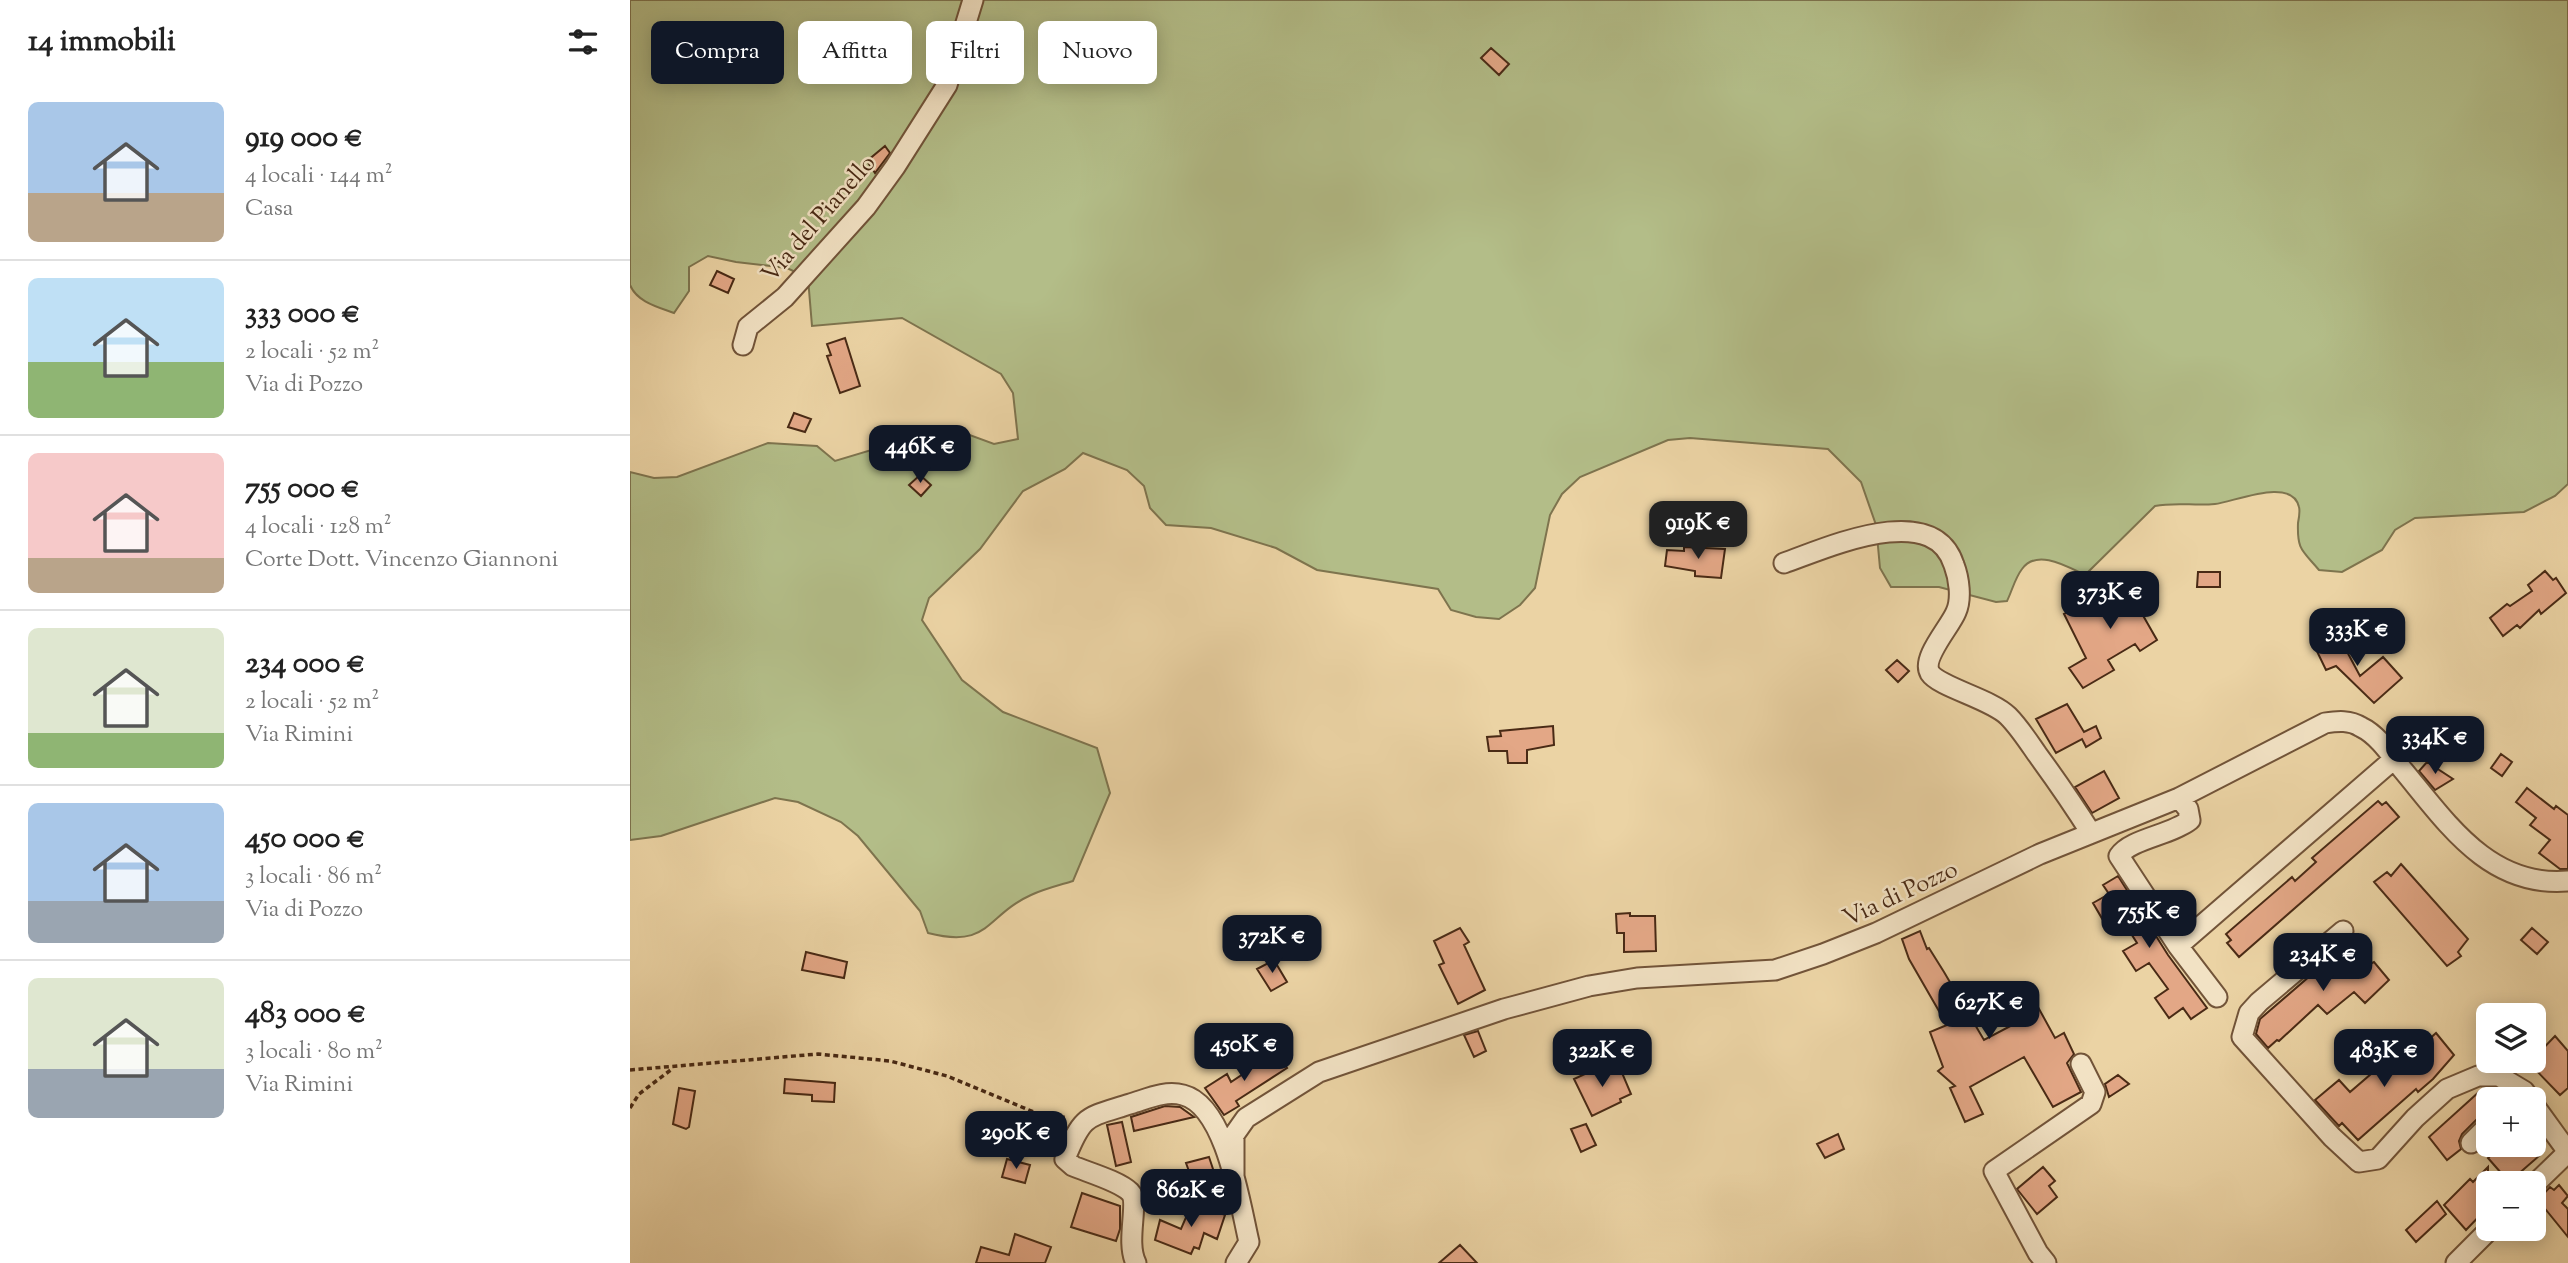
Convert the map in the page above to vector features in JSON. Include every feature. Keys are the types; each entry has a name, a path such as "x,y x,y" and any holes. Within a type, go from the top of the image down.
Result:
{"street":[{"name":"Via del Pianello","path":"743,345 748,327 785,296 866,207 895,167 947,85 973,0"},
{"path":"1784,562 1844,542 1895,530 1934,538 1946,548 1957,576 1959,600 1956,612 1928,660 1928,671 1936,680 1981,698 2007,715 2091,833"},
{"name":"Via di Pozzo","path":"1234,1175 1234,1135 1246,1118 1319,1072 1504,1009 1589,986 1637,978 1775,970 1876,933 2040,854 2179,798 2325,723 2349,722 2371,733 2439,814 2476,852 2499,867 2530,880 2568,881"},
{"path":"2178,946 2395,759"},
{"path":"2179,798 2188,809 2190,820 2166,834 2124,849 2119,856 2178,946 2217,997"},
{"path":"2343,931 2259,1002 2249,1013 2242,1037 2332,1137 2359,1162 2378,1159 2447,1089 2478,1076 2499,1076 2512,1087"},
{"path":"2046,1263 2038,1254 1994,1171 2091,1104 2095,1092 2081,1064"},
{"path":"1136,1263 1130,1238 1135,1202 1130,1192 1073,1166 1065,1159 1077,1131 1089,1117 1164,1093 1184,1095 1200,1104 1213,1119 1234,1175 1249,1242 1236,1263"},
{"path":"2546,1124 2568,1152 2546,1173"},
{"path":"2471,1143 2476,1138"},
{"path":"2456,1263 2478,1241"}],"path":[{"path":"630,1070 818,1054 890,1061 947,1076 1053,1120 1082,1112 1089,1117"},
{"path":"630,1108 639,1094 674,1068"}],"green space":[{"path":"630,0 2568,0 2568,484 2555,496 2524,512 2415,518 2395,530 2382,550 2342,572 2319,570 2305,553 2298,539 2299,507 2294,498 2286,493 2262,493 2215,504 2155,506 2085,575 2053,561 2036,560 2022,569 2007,601 1996,602 1939,587 1891,587 1880,568 1876,525 1861,482 1828,449 1690,438 1668,440 1580,477 1562,494 1550,515 1535,588 1520,605 1499,619 1476,617 1451,610 1438,589 1317,570 1276,548 1211,528 1166,525 1150,508 1144,486 1127,470 1083,453 1065,469 1023,491 980,549 929,598 922,620 962,680 1003,712 1097,748 1110,793 1073,881 1031,895 1016,903 976,934 964,937 928,933 920,911 858,836 841,822 798,802 775,798 661,836 630,840 630,472 654,478 677,477 768,443 817,446 835,461 948,427 994,444 1018,439 1013,393 1001,374 902,318 812,326 808,278 787,268 708,256 689,267 689,291 674,313 638,296 630,285"}],"building":[{"path":"1491,48 1509,64 1499,75 1481,58"},
{"path":"885,146 890,153 875,173 867,161"},
{"path":"717,271 734,279 728,293 710,285"},
{"path":"845,338 860,386 840,393 827,356 831,355 827,344"},
{"path":"794,413 811,419 805,432 788,427"},
{"path":"920,475 931,485 921,496 909,485"},
{"path":"1684,547 1725,549 1721,578 1695,576 1695,571 1665,566 1667,550 1684,551"},
{"path":"2545,571 2553,580 2556,578 2566,593 2541,614 2539,610 2520,628 2517,625 2503,636 2490,618 2507,604 2510,606 2532,591 2528,585"},
{"path":"2198,572 2220,572 2220,587 2197,587"},
{"path":"2123,580 2127,587 2157,590 2157,605 2137,605 2157,640 2140,651 2135,644 2108,660 2114,670 2083,688 2069,668 2086,658 2064,614 2080,606 2120,597"},
{"path":"2336,631 2360,676 2383,657 2402,678 2374,703 2336,666 2326,670 2312,641"},
{"path":"1897,660 1909,671 1898,682 1886,670"},
{"path":"2067,704 2084,732 2096,726 2101,738 2086,747 2082,739 2056,753 2036,719"},
{"path":"1553,726 1554,745 1527,750 1527,763 1508,763 1507,751 1489,751 1487,737 1501,736 1500,731"},
{"path":"2501,754 2512,762 2502,776 2491,768"},
{"path":"2427,762 2453,779 2435,790 2419,771"},
{"path":"2104,771 2119,798 2092,813 2075,787"},
{"path":"2527,788 2554,809 2556,806 2568,815 2568,869 2560,869 2539,853 2550,840 2530,825 2536,818 2516,802"},
{"path":"2378,801 2382,805 2386,802 2399,817 2239,957 2227,943 2231,940 2226,934 2292,877 2295,881 2316,862 2312,858"},
{"path":"2401,864 2468,939 2458,952 2461,956 2447,966 2374,882 2387,872 2391,876"},
{"path":"2118,876 2168,955 2207,1008 2191,1019 2183,1008 2169,1018 2155,998 2168,989 2149,963 2136,971 2123,951 2137,943 2121,918 2107,927 2093,903 2109,894 2103,885"},
{"path":"1630,913 1630,916 1655,916 1656,951 1624,952 1624,933 1617,933 1616,914"},
{"path":"1460,928 1469,942 1464,945 1485,990 1458,1004 1439,965 1444,963 1434,941"},
{"path":"2532,928 2548,942 2537,954 2521,940"},
{"path":"1920,931 1927,949 1929,948 1984,1040 2020,1021 2018,1017 2038,1007 2055,1038 2064,1033 2074,1054 2067,1063 2081,1092 2053,1107 2024,1057 1970,1087 1983,1114 1965,1122 1950,1088 1955,1086 1938,1071 1943,1067 1930,1032 1947,1025 1909,959 1902,939"},
{"path":"2347,944 2363,961 2366,960 2370,964 2374,962 2389,980 2365,1003 2354,992 2327,1014 2318,1005 2268,1048 2256,1034 2260,1019"},
{"path":"806,952 847,962 844,978 802,970"},
{"path":"1274,960 1287,982 1271,991 1257,969"},
{"path":"1478,1031 1486,1051 1474,1057 1464,1035"},
{"path":"2436,1033 2454,1055 2433,1079 2418,1092 2416,1089 2358,1140 2342,1123 2339,1126 2315,1100 2339,1080 2350,1092 2378,1068 2386,1078"},
{"path":"2555,1036 2568,1051 2568,1088 2560,1095 2539,1073 2546,1073 2546,1045"},
{"path":"1276,1052 1287,1068 1236,1101 1239,1106 1224,1115 1205,1088 1227,1074 1231,1082"},
{"path":"1600,1067 1604,1075 1620,1068 1631,1094 1592,1116 1574,1079"},
{"path":"2118,1075 2129,1084 2109,1097 2105,1084"},
{"path":"785,1079 835,1083 834,1102 812,1101 812,1095 784,1093"},
{"path":"679,1088 695,1091 689,1127 686,1129 673,1124"},
{"path":"2476,1095 2476,1120 2462,1134 2459,1141 2461,1149 2447,1160 2429,1137"},
{"path":"1165,1106 1180,1107 1194,1117 1134,1131 1131,1117"},
{"path":"1122,1122 1131,1162 1116,1166 1107,1125"},
{"path":"1586,1124 1596,1145 1581,1152 1571,1129"},
{"path":"1838,1134 1844,1149 1825,1158 1817,1144"},
{"path":"1209,1157 1216,1178 1194,1185 1186,1163"},
{"path":"2538,1157 2522,1171 2499,1171 2488,1158"},
{"path":"1007,1159 1030,1165 1025,1183 1002,1177"},
{"path":"2043,1167 2055,1181 2049,1186 2057,1197 2037,1214 2017,1189"},
{"path":"2470,1179 2473,1182 2476,1179 2476,1220 2466,1230 2444,1205"},
{"path":"2559,1185 2568,1196 2562,1203 2568,1209 2568,1237 2546,1210 2546,1191 2550,1187 2554,1190"},
{"path":"1082,1193 1120,1206 1120,1229 1116,1241 1071,1227"},
{"path":"1193,1201 1225,1215 1217,1239 1204,1233 1199,1249 1194,1247 1191,1254 1155,1240 1160,1220 1181,1229"},
{"path":"2437,1201 2446,1214 2416,1242 2406,1230"},
{"path":"1015,1234 1051,1247 1045,1263 976,1263 981,1247 1009,1255"},
{"path":"1460,1245 1477,1263 1439,1263"}]}
